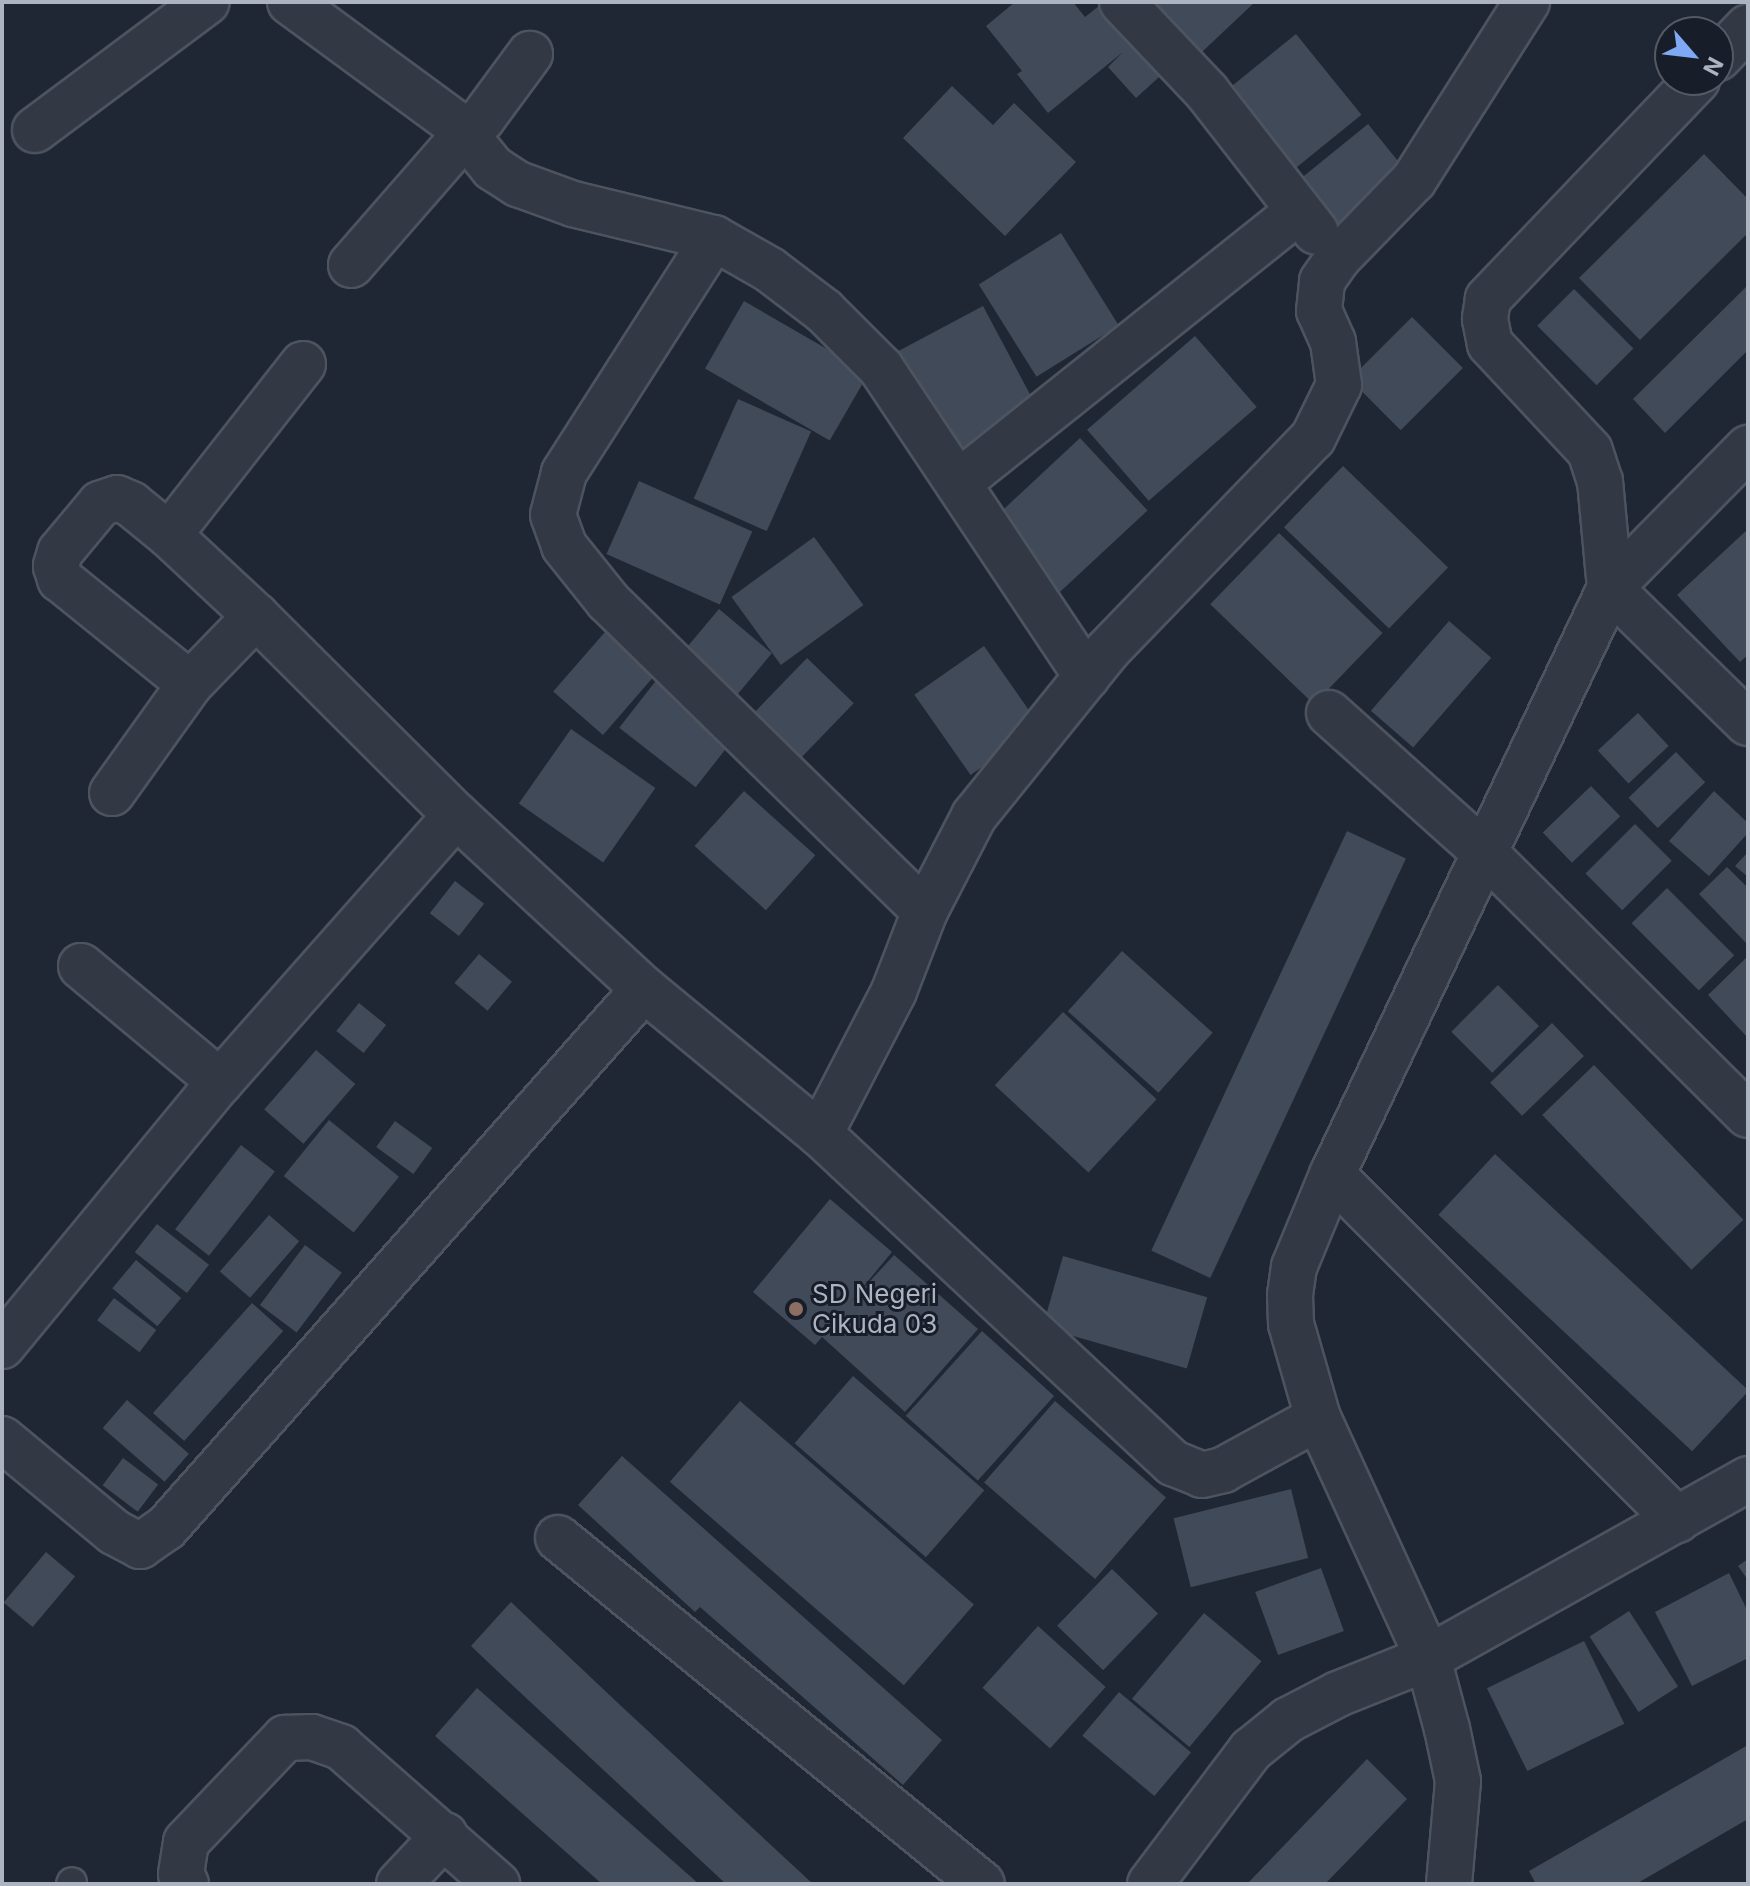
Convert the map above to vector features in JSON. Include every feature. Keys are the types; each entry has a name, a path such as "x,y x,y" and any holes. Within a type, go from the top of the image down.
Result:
{"street":[{"path":"35,130 207,2"},
{"path":"290,2 472,134 493,168 518,184 573,204 714,238 770,270 824,311 881,368 1087,677"},
{"path":"1122,2 1207,92 1270,168 1298,212 1339,257"},
{"path":"820,1134 894,991 925,911 974,816 1107,651 1313,438 1339,385 1333,342 1319,311 1322,281 1339,257 1414,180 1527,2"},
{"path":"1734,41 1748,27"},
{"path":"351,265 453,148 472,134 530,54"},
{"path":"1682,96 1488,299 1485,319 1490,344 1590,451 1600,481 1610,588 1748,723"},
{"path":"958,483 1298,212"},
{"path":"714,238 564,473 553,515 564,546 608,601 925,911"},
{"path":"169,535 303,364"},
{"path":"1449,1884 1458,1781 1428,1658 1318,1418 1291,1324 1290,1295 1294,1267 1332,1175 1610,588 1748,448"},
{"path":"190,684 60,579 56,566 60,552 100,504 117,498 131,504 169,535 256,616 456,815 644,989 820,1134 1173,1463 1202,1475 1223,1470 1318,1418"},
{"path":"112,793 190,684 256,616"},
{"path":"1329,713 1485,853 1748,1115"},
{"path":"2,1346 220,1082 456,815"},
{"path":"81,966 220,1082"},
{"path":"2,1439 114,1532 140,1546 166,1528 644,989"},
{"path":"1332,1175 1677,1520"},
{"path":"1150,1884 1251,1750 1288,1720 1428,1658 1748,1479"},
{"path":"558,1538 982,1884"},
{"path":"186,1884 181,1874 186,1842 285,1738 312,1737 341,1747 445,1835 497,1884"},
{"path":"399,1884 445,1835"}],"building":[{"path":"1015,2 1073,2 1085,17 1104,2 1169,68 1136,98 1108,67 1123,52 1048,113 1017,74 1022,71 986,26"},
{"path":"1132,2 1255,2 1186,67"},
{"path":"1296,34 1361,115 1288,174 1223,93"},
{"path":"952,86 993,125 1014,103 1076,162 1005,236 903,138"},
{"path":"1368,124 1408,173 1338,230 1298,181"},
{"path":"1704,154 1748,199 1748,233 1640,340 1579,278"},
{"path":"1061,233 1119,325 1037,377 979,284"},
{"path":"1748,285 1748,350 1665,433 1633,399"},
{"path":"1574,289 1633,348 1597,385 1537,326"},
{"path":"744,301 869,373 830,441 705,369"},
{"path":"983,306 1038,410 950,457 895,353"},
{"path":"1412,317 1463,368 1401,430 1350,379"},
{"path":"1195,336 1257,407 1149,501 1087,430"},
{"path":"738,399 811,432 767,531 694,499"},
{"path":"1080,438 1148,510 1058,594 991,521"},
{"path":"1343,466 1448,567 1389,629 1284,527"},
{"path":"639,481 752,531 720,605 606,554"},
{"path":"1748,529 1748,655 1740,662 1677,595"},
{"path":"1279,533 1383,633 1314,704 1210,604"},
{"path":"814,537 863,605 781,665 731,597"},
{"path":"719,609 772,653 730,703 677,659"},
{"path":"1449,621 1491,658 1413,748 1371,711"},
{"path":"605,632 655,675 603,735 553,692"},
{"path":"984,646 1040,726 971,775 914,695"},
{"path":"807,658 854,703 797,762 750,717"},
{"path":"658,678 734,738 696,787 619,728"},
{"path":"1638,713 1669,746 1628,783 1598,751"},
{"path":"571,729 655,788 603,863 519,804"},
{"path":"1676,752 1705,782 1658,828 1629,798"},
{"path":"1591,786 1620,816 1572,863 1543,833"},
{"path":"744,791 815,855 766,910 694,846"},
{"path":"1714,791 1748,823 1748,833 1709,876 1669,841"},
{"path":"1635,824 1672,861 1622,910 1586,873"},
{"path":"1347,831 1406,858 1210,1278 1151,1251"},
{"path":"1748,852 1748,877 1735,866"},
{"path":"1727,867 1748,888 1748,945 1699,894"},
{"path":"455,881 484,904 459,936 430,913"},
{"path":"1667,888 1734,955 1699,991 1632,923"},
{"path":"1122,951 1213,1033 1158,1093 1068,1011"},
{"path":"479,954 512,982 488,1011 455,983"},
{"path":"1748,956 1748,1038 1708,995"},
{"path":"1498,985 1539,1026 1492,1073 1451,1032"},
{"path":"359,1003 386,1025 364,1053 336,1031"},
{"path":"1063,1012 1157,1099 1088,1172 995,1085"},
{"path":"1552,1023 1584,1056 1522,1116 1490,1083"},
{"path":"316,1050 355,1084 303,1144 264,1110"},
{"path":"1594,1065 1743,1220 1692,1270 1542,1115"},
{"path":"329,1120 399,1177 354,1233 284,1176"},
{"path":"395,1121 432,1148 413,1174 376,1147"},
{"path":"241,1145 275,1171 209,1256 175,1229"},
{"path":"1495,1154 1748,1390 1692,1451 1438,1215"},
{"path":"830,1199 892,1252 849,1304 894,1255 978,1329 905,1412 822,1337 815,1345 753,1292"},
{"path":"269,1215 299,1241 250,1298 220,1272"},
{"path":"157,1224 209,1265 187,1293 135,1252"},
{"path":"305,1245 342,1273 297,1333 260,1305"},
{"path":"1063,1256 1207,1297 1187,1368 1043,1327"},
{"path":"136,1260 181,1298 157,1326 112,1288"},
{"path":"114,1298 156,1330 139,1352 97,1320"},
{"path":"252,1303 283,1331 184,1441 153,1413"},
{"path":"982,1331 1054,1396 978,1481 906,1416"},
{"path":"853,1376 984,1490 926,1557 795,1443"},
{"path":"127,1400 189,1454 165,1482 103,1428"},
{"path":"740,1401 974,1604 904,1685 670,1482"},
{"path":"1055,1401 1166,1497 1095,1579 984,1483"},
{"path":"622,1456 942,1740 903,1785 700,1607 695,1612 578,1505"},
{"path":"123,1458 158,1484 138,1512 103,1485"},
{"path":"1291,1489 1308,1558 1191,1587 1174,1518"},
{"path":"46,1552 75,1576 33,1627 4,1603"},
{"path":"1748,1559 1748,1580 1738,1566"},
{"path":"1321,1568 1344,1631 1278,1655 1255,1592"},
{"path":"1112,1569 1158,1613 1103,1670 1057,1626"},
{"path":"1729,1573 1748,1612 1748,1658 1692,1686 1655,1612"},
{"path":"511,1602 813,1884 726,1884 510,1683 471,1646"},
{"path":"1629,1611 1678,1686 1639,1712 1590,1637"},
{"path":"1204,1613 1261,1661 1189,1747 1132,1699"},
{"path":"1038,1626 1106,1687 1050,1749 982,1688"},
{"path":"1584,1641 1624,1724 1527,1771 1487,1688"},
{"path":"477,1688 699,1884 602,1884 435,1736"},
{"path":"1119,1692 1191,1752 1154,1796 1082,1736"},
{"path":"1748,1745 1748,1819 1636,1884 1536,1884 1529,1871"},
{"path":"1367,1759 1407,1799 1359,1849 1325,1884 1247,1884"}],"place":[{"name":"SD Negeri Cikuda 03","path":"796,1309"}]}
